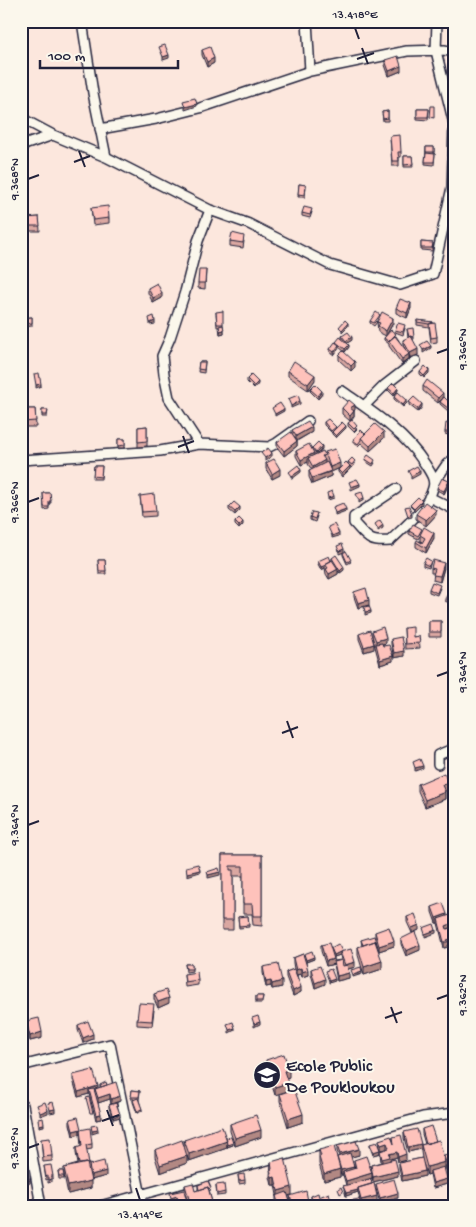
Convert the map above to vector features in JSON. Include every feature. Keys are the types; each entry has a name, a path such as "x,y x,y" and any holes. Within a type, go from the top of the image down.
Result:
{"street":[{"path":"82,21 93,93 106,157"},
{"path":"306,21 310,70"},
{"path":"21,118 53,136 106,157 210,210 249,224 330,265 370,278 400,285 433,274 452,187 454,124 436,51 437,21"},
{"path":"100,129 156,119 200,108 310,70 407,51 455,52"},
{"path":"21,146 53,136"},
{"path":"199,444 170,398 162,356 170,338 185,292 198,241 210,210"},
{"path":"364,406 385,385 416,361"},
{"path":"342,391 402,435 415,448 432,475 434,483"},
{"path":"21,460 160,451 199,444 269,447 308,421"},
{"path":"396,489 354,516 354,523 364,536 378,542 390,541 417,515 429,497 434,483 447,464 455,458"},
{"path":"429,497 455,510"},
{"path":"438,764 438,755 455,748"},
{"path":"21,1066 110,1044 143,1206"},
{"path":"23,1105 41,1206"},
{"path":"100,1206 423,1116 455,1113"}],"building":[{"path":"165,45 169,55 163,57 159,47"},
{"path":"210,47 214,58 207,62 202,50"},
{"path":"398,56 401,66 389,71 385,60"},
{"path":"195,98 197,104 185,107 183,101"},
{"path":"431,106 434,106 434,118 430,117"},
{"path":"417,109 429,109 428,117 417,117"},
{"path":"388,111 388,118 383,119 382,112"},
{"path":"400,135 401,152 398,152 399,161 392,161 390,136"},
{"path":"426,147 434,147 434,152 426,152"},
{"path":"426,153 435,154 434,162 425,162"},
{"path":"404,156 412,156 413,164 404,165"},
{"path":"299,184 306,185 305,195 298,194"},
{"path":"108,206 109,218 93,220 91,208"},
{"path":"304,207 312,209 310,215 302,213"},
{"path":"39,217 40,226 27,226 26,218"},
{"path":"232,233 244,236 243,243 230,241"},
{"path":"421,242 433,243 432,248 421,248"},
{"path":"453,253 455,254 455,264 450,262"},
{"path":"22,259 28,260 27,265 21,264"},
{"path":"199,270 206,270 205,283 198,283"},
{"path":"157,283 162,293 153,298 148,288"},
{"path":"400,299 411,303 407,313 396,308"},
{"path":"223,311 223,324 217,324 216,312"},
{"path":"376,312 380,315 374,323 370,321"},
{"path":"382,312 393,318 386,331 378,326 380,323 377,322"},
{"path":"154,316 155,321 150,323 149,318"},
{"path":"32,317 32,323 22,324 21,318"},
{"path":"345,320 348,323 342,330 339,327"},
{"path":"417,320 433,322 429,324 417,322"},
{"path":"398,323 405,325 403,332 395,330"},
{"path":"435,323 437,337 431,338 429,324"},
{"path":"223,325 224,330 220,331 219,326"},
{"path":"413,328 414,337 409,337 407,329"},
{"path":"391,330 396,334 389,342 384,338"},
{"path":"348,332 352,337 346,341 342,336"},
{"path":"395,336 409,354 402,359 389,341"},
{"path":"411,336 418,349 410,353 403,340"},
{"path":"340,337 349,345 345,349 336,342"},
{"path":"427,341 431,346 423,350 420,345"},
{"path":"335,342 339,345 334,352 330,349"},
{"path":"343,351 355,362 351,366 339,355"},
{"path":"294,361 315,375 308,384 288,371"},
{"path":"199,362 205,362 204,370 198,369"},
{"path":"425,366 429,370 424,376 420,372"},
{"path":"39,373 41,384 36,385 34,374"},
{"path":"251,375 258,382 254,386 247,379"},
{"path":"427,380 443,393 438,398 423,386"},
{"path":"393,383 398,388 394,393 388,388"},
{"path":"315,384 322,391 318,396 310,389"},
{"path":"398,392 407,400 403,405 394,397"},
{"path":"298,395 300,401 291,406 288,399"},
{"path":"414,397 422,404 418,409 409,402"},
{"path":"444,397 451,404 448,408 440,402"},
{"path":"349,400 355,405 350,408 354,411 350,416 342,408"},
{"path":"280,403 284,409 275,414 272,408"},
{"path":"22,409 35,409 36,421 23,422"},
{"path":"42,410 48,410 47,415 42,415"},
{"path":"328,419 336,427 331,431 324,422"},
{"path":"352,420 357,426 354,429 348,423"},
{"path":"308,421 312,427 296,436 292,430"},
{"path":"342,422 346,426 336,436 332,432"},
{"path":"446,423 450,424 448,432 445,432"},
{"path":"375,424 384,432 370,446 361,438"},
{"path":"147,426 147,441 138,442 138,427"},
{"path":"361,430 365,434 358,444 353,440"},
{"path":"291,432 297,441 284,451 277,442"},
{"path":"118,439 125,439 125,445 118,446"},
{"path":"318,442 322,446 316,453 312,448"},
{"path":"309,444 314,453 301,460 296,451"},
{"path":"268,448 272,453 265,458 261,453"},
{"path":"335,449 340,463 330,467 325,452"},
{"path":"323,451 325,455 322,456 325,460 313,467 308,458"},
{"path":"368,455 375,460 373,464 365,459"},
{"path":"352,458 355,461 352,465 348,462"},
{"path":"274,459 280,469 272,474 266,463"},
{"path":"327,462 331,471 312,478 309,471"},
{"path":"346,462 350,466 342,474 338,470"},
{"path":"298,465 301,470 292,476 289,472"},
{"path":"94,466 102,466 101,477 93,476"},
{"path":"417,466 420,471 411,476 408,471"},
{"path":"442,478 449,481 444,491 437,488"},
{"path":"357,479 360,484 351,487 349,482"},
{"path":"332,491 334,496 328,498 327,493"},
{"path":"362,492 364,498 359,500 356,494"},
{"path":"43,493 50,493 51,501 49,501 49,507 44,507"},
{"path":"154,494 156,511 142,512 140,496"},
{"path":"418,497 422,501 414,509 410,505"},
{"path":"234,502 240,507 235,512 229,507"},
{"path":"425,502 436,510 426,520 416,514"},
{"path":"343,503 346,509 335,513 333,507"},
{"path":"409,506 412,514 408,516 405,507"},
{"path":"312,512 317,513 315,519 310,517"},
{"path":"239,518 243,522 239,526 235,522"},
{"path":"380,520 383,525 378,529 375,524"},
{"path":"334,524 339,533 332,536 328,527"},
{"path":"413,524 422,529 418,536 409,531"},
{"path":"424,527 434,533 426,548 416,542 417,540 422,543 425,538 420,535"},
{"path":"342,544 344,549 339,551 337,546"},
{"path":"346,551 351,560 347,562 343,553"},
{"path":"336,555 344,567 340,571 332,558"},
{"path":"329,556 331,561 321,567 318,561"},
{"path":"426,558 431,561 429,566 423,563"},
{"path":"98,560 105,560 106,571 99,571"},
{"path":"332,560 338,569 329,574 325,564"},
{"path":"433,560 444,563 440,576 433,575 435,569 431,568"},
{"path":"432,582 440,585 437,593 429,589"},
{"path":"366,588 369,600 358,603 354,592"},
{"path":"455,592 455,604 445,599 447,595 452,598"},
{"path":"369,606 371,611 365,612 364,607"},
{"path":"429,621 441,621 441,632 429,632"},
{"path":"383,627 386,638 376,641 372,631"},
{"path":"413,627 413,637 419,636 420,643 405,644 404,628"},
{"path":"370,630 374,644 364,647 359,634"},
{"path":"401,637 404,651 394,653 391,639"},
{"path":"382,643 383,646 389,645 393,656 380,660 376,644"},
{"path":"420,759 423,766 415,768 413,762"},
{"path":"444,773 448,783 442,785 445,792 425,800 418,784"},
{"path":"452,788 454,793 450,794 448,789"},
{"path":"222,855 262,855 262,916 253,916 252,904 243,904 243,866 230,866 230,870 233,870 233,920 222,920"},
{"path":"198,864 200,870 187,873 186,867"},
{"path":"219,868 220,872 208,875 207,872"},
{"path":"443,903 447,914 436,918 432,907"},
{"path":"415,914 419,925 412,928 407,917"},
{"path":"450,915 453,923 446,926 447,929 453,927 455,938 444,942 438,919"},
{"path":"248,916 249,925 239,926 238,917"},
{"path":"434,924 436,930 425,934 423,928"},
{"path":"389,927 394,941 379,946 375,932"},
{"path":"415,932 420,945 406,951 401,939"},
{"path":"374,936 376,942 363,945 361,940"},
{"path":"375,941 382,961 364,967 358,947"},
{"path":"329,943 334,959 326,961 321,945"},
{"path":"338,944 342,951 334,955 331,948"},
{"path":"351,949 355,962 345,965 340,952"},
{"path":"312,951 314,957 306,960 304,954"},
{"path":"303,954 308,970 302,972 301,968 296,970 293,958"},
{"path":"342,960 343,966 347,965 349,973 337,976 334,962"},
{"path":"185,964 192,964 192,969 186,969"},
{"path":"278,964 282,981 272,984 271,981 266,982 263,967"},
{"path":"320,966 325,979 315,983 311,969"},
{"path":"361,967 362,972 353,975 351,970"},
{"path":"294,969 301,987 293,991 286,972"},
{"path":"331,969 335,979 329,981 325,971"},
{"path":"197,972 198,980 185,982 184,974"},
{"path":"166,990 169,998 158,1002 154,994"},
{"path":"256,996 263,996 262,1001 256,1001"},
{"path":"139,1003 154,1004 152,1021 137,1020"},
{"path":"258,1016 260,1022 254,1024 252,1018"},
{"path":"39,1018 42,1032 30,1036 26,1021"},
{"path":"88,1021 93,1034 83,1038 78,1025"},
{"path":"233,1022 235,1028 229,1030 227,1024"},
{"path":"24,1045 26,1052 22,1053 21,1046"},
{"path":"284,1054 289,1070 284,1071 288,1083 275,1087 266,1060"},
{"path":"93,1070 98,1086 78,1092 73,1075"},
{"path":"106,1082 107,1085 101,1087 100,1085"},
{"path":"116,1082 120,1096 111,1099 110,1094 98,1098 95,1089"},
{"path":"94,1089 101,1114 96,1115 89,1090"},
{"path":"294,1089 303,1114 288,1119 280,1094"},
{"path":"132,1090 140,1091 139,1097 131,1097"},
{"path":"89,1097 93,1113 90,1113 86,1098"},
{"path":"138,1098 142,1109 137,1111 133,1100"},
{"path":"45,1102 48,1110 40,1113 37,1105"},
{"path":"53,1102 55,1109 50,1110 48,1103"},
{"path":"116,1103 120,1114 113,1117 109,1105"},
{"path":"256,1115 261,1130 235,1138 230,1124"},
{"path":"78,1117 81,1129 73,1131 70,1119"},
{"path":"43,1118 44,1124 39,1125 38,1119"},
{"path":"97,1125 98,1130 92,1131 91,1126"},
{"path":"431,1126 436,1141 426,1144 422,1129"},
{"path":"222,1127 227,1141 189,1154 184,1140"},
{"path":"90,1128 92,1144 86,1145 89,1164 79,1164 76,1148 82,1146 80,1130"},
{"path":"417,1129 421,1144 408,1147 404,1132"},
{"path":"401,1135 406,1154 398,1157 397,1152 389,1154 390,1157 382,1159 380,1151 389,1148 387,1143 381,1145 379,1140 391,1136 394,1144 393,1137"},
{"path":"231,1137 233,1143 227,1145 226,1138"},
{"path":"50,1138 52,1156 43,1157 41,1139"},
{"path":"182,1140 187,1156 160,1165 155,1150"},
{"path":"439,1140 445,1162 427,1167 421,1145"},
{"path":"356,1141 359,1149 340,1154 337,1146"},
{"path":"377,1142 380,1150 373,1152 370,1144"},
{"path":"334,1146 340,1169 324,1174 319,1150"},
{"path":"455,1152 455,1162 447,1165 444,1156"},
{"path":"350,1153 354,1167 341,1170 337,1157"},
{"path":"366,1156 372,1173 346,1181 343,1172 356,1168 354,1160"},
{"path":"285,1158 292,1187 278,1191 275,1177 272,1178 270,1170 272,1169 271,1162"},
{"path":"422,1158 425,1171 402,1176 399,1163"},
{"path":"395,1159 398,1171 373,1177 371,1165"},
{"path":"104,1161 106,1171 91,1175 89,1165"},
{"path":"87,1163 91,1181 68,1186 64,1168"},
{"path":"51,1165 53,1176 48,1180 44,1166"},
{"path":"444,1167 447,1179 433,1183 430,1171"},
{"path":"58,1171 63,1171 64,1176 59,1176"},
{"path":"27,1172 30,1180 25,1182 22,1174"},
{"path":"244,1174 245,1180 239,1181 238,1175"},
{"path":"371,1179 372,1184 346,1193 343,1186"},
{"path":"394,1179 398,1193 380,1198 376,1184"},
{"path":"208,1181 211,1188 199,1190 198,1185"},
{"path":"193,1183 195,1191 208,1187 213,1206 191,1206 185,1185"},
{"path":"374,1183 377,1196 361,1200 358,1188"},
{"path":"224,1184 225,1192 217,1194 216,1185"},
{"path":"341,1187 343,1192 340,1194 338,1189"},
{"path":"184,1190 188,1206 179,1206 177,1196 171,1198 170,1193"},
{"path":"306,1191 309,1206 293,1206 290,1196"},
{"path":"287,1192 291,1205 279,1206 276,1196"},
{"path":"318,1193 319,1197 329,1193 333,1206 310,1206 319,1202 319,1199 312,1201 311,1196"},
{"path":"176,1199 177,1206 161,1206 161,1202"},
{"path":"359,1199 360,1206 349,1206 348,1201"}],"place":[{"name":"Ecole Public De Poukloukou","path":"267,1075"}]}
